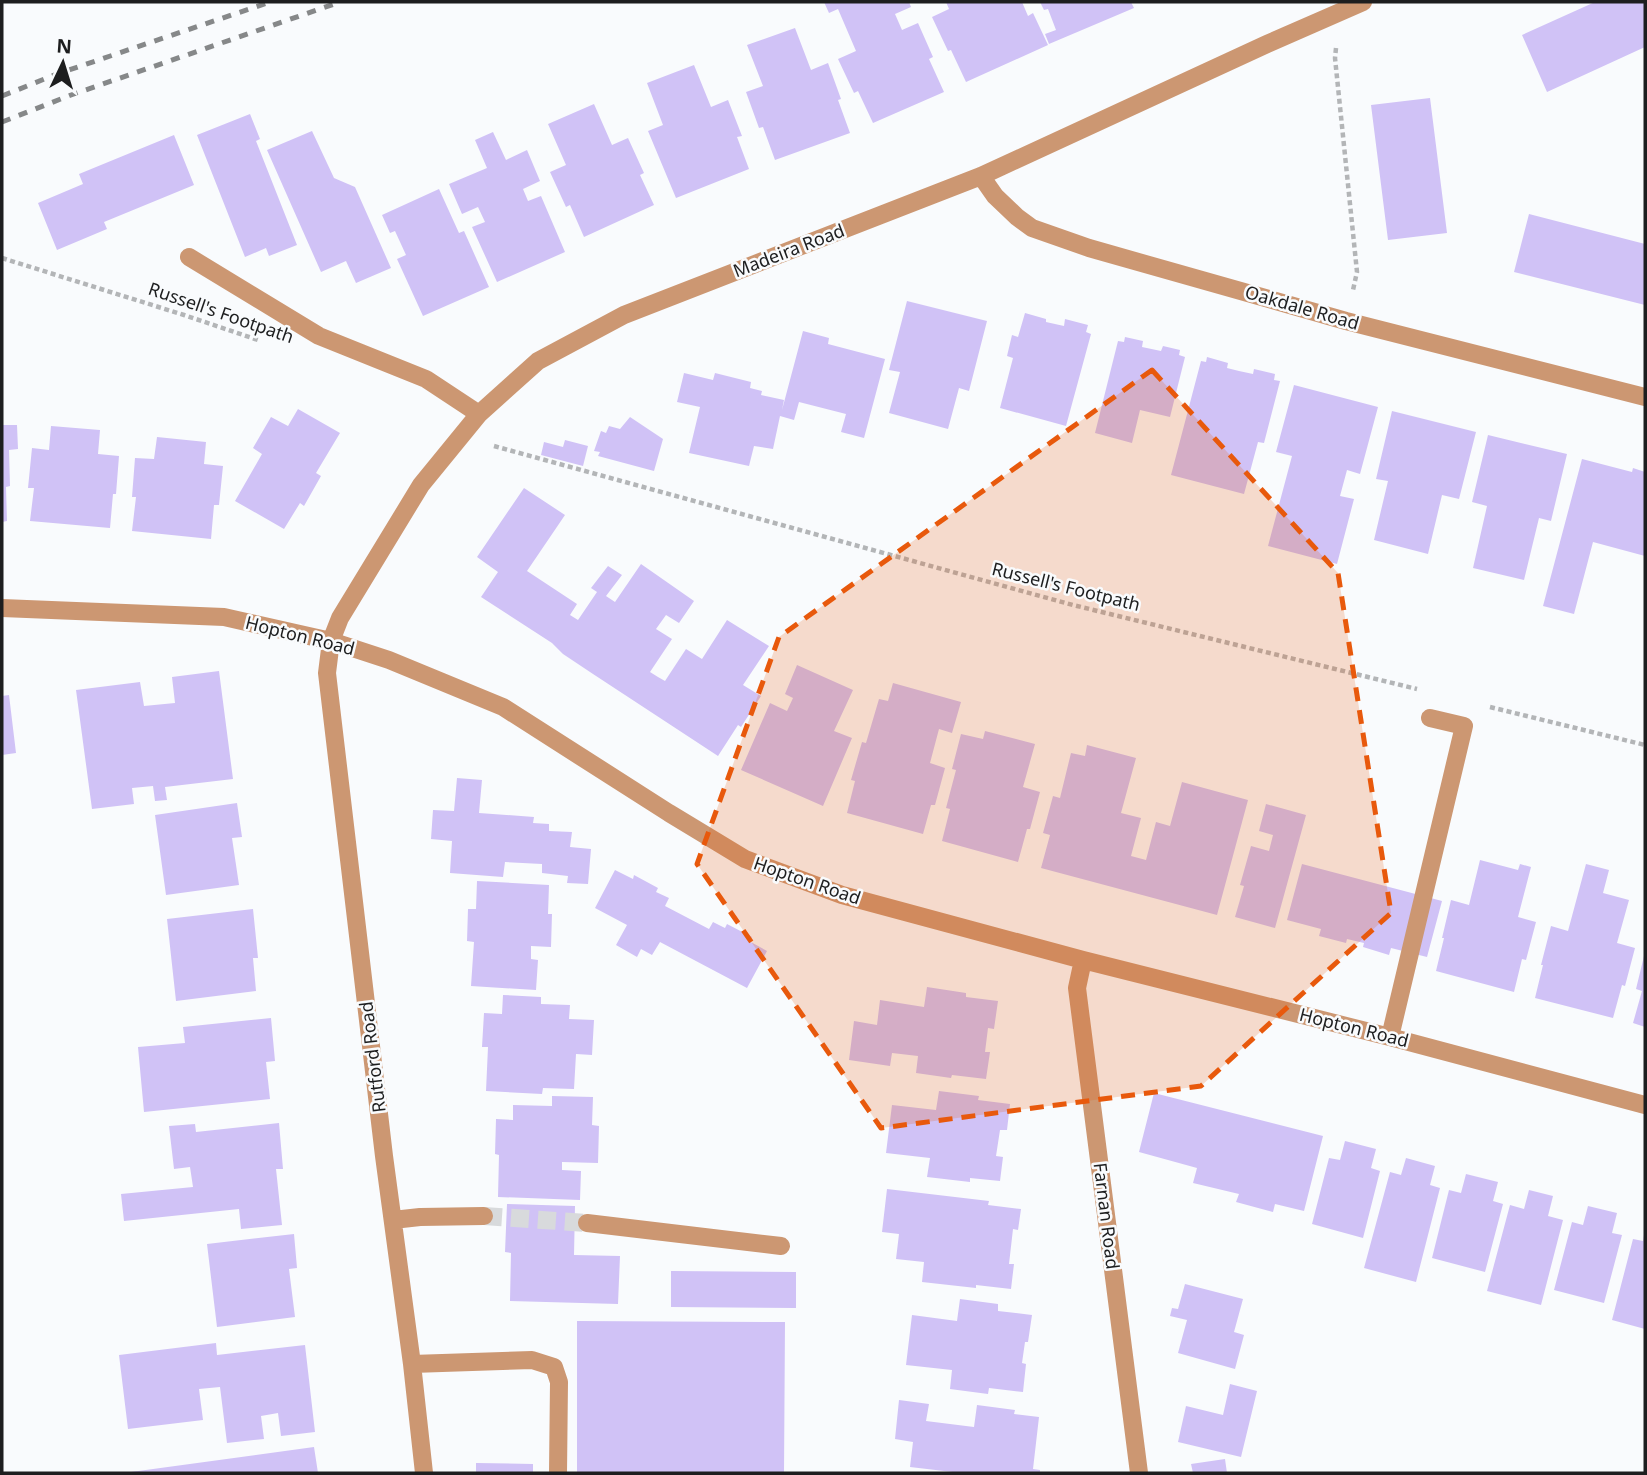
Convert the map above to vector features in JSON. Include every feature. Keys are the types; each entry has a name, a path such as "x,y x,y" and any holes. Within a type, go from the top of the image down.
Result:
{"street":[{"name":"Madeira Road","path":"331,641 340,618 421,485 479,414 538,362 624,315 981,176 1363,2"},
{"name":"Oakdale Road","path":"981,176 995,196 1032,228 1089,248 1346,321 1645,397"},
{"path":"189,257 319,336 426,379 479,414"},
{"name":"Hopton Road","path":"2,608 224,617 331,641 389,660 503,707 745,859 842,895 1645,1105"},
{"name":"Rutford Road","path":"331,641 327,673 424,1473"},
{"path":"1390,1037 1464,726 1430,718"},
{"name":"Farnan Road","path":"1083,960 1077,988 1139,1473"},
{"path":"393,1220 484,1216"},
{"path":"587,1223 781,1246"},
{"path":"412,1364 532,1360 554,1367 559,1382 558,1473"}],"path":[{"path":"1339,13 1335,58 1357,272 1346,321"},
{"name":"Russell's Footpath","path":"2,258 261,341"},
{"name":"Russell's Footpath","path":"492,435 493,446 1046,598 1428,692"},
{"path":"1482,705 1645,745"}],"highlighted area":[{"path":"1152,370 1338,573 1391,913 1201,1086 881,1128 697,864 779,637"}],"building":[{"path":"824,2 909,2 911,7 895,14 902,30 918,23 933,57 929,59 944,92 873,123 858,91 854,93 838,59 856,51 838,9 829,13"},
{"path":"946,2 1022,2 1028,16 1033,13 1048,45 966,82 932,17 949,9"},
{"path":"1040,2 1131,2 1134,8 1049,44 1045,34 1056,30 1048,9 1044,10"},
{"path":"1595,2 1645,2 1645,47 1547,92 1522,35"},
{"path":"795,28 811,70 828,63 850,133 775,160 763,127 759,128 746,92 763,86 747,45"},
{"path":"694,65 711,107 728,100 742,136 737,137 749,169 676,198 648,131 663,125 647,83"},
{"path":"1430,98 1447,233 1388,240 1371,105"},
{"path":"594,104 612,145 628,138 644,173 640,175 654,205 584,237 570,205 566,207 550,172 566,165 548,124"},
{"path":"250,114 260,139 256,141 297,245 269,256 266,248 245,257 197,135"},
{"path":"312,131 334,178 355,187 391,268 356,283 346,261 321,272 267,150"},
{"path":"493,132 506,160 527,150 540,181 523,189 528,201 541,196 565,252 497,282 472,227 485,222 478,207 462,214 449,184 487,168 475,140"},
{"path":"174,135 194,185 104,222 107,229 57,250 38,203 83,184 79,174"},
{"path":"439,189 459,233 464,231 489,287 423,316 397,259 406,255 395,231 390,233 382,215"},
{"path":"1529,214 1645,244 1645,305 1514,272"},
{"path":"907,301 987,321 969,391 959,388 948,429 889,413 900,372 889,370"},
{"path":"1025,313 1064,326 1065,319 1088,325 1086,332 1091,334 1066,426 1000,408 1013,358 1007,356 1012,335 1018,337"},
{"path":"803,331 829,338 828,344 885,359 864,438 841,432 846,414 799,402 794,420 780,416 773,449 754,446 749,466 689,453 700,407 677,402 684,373 713,380 715,373 751,382 750,388 762,391 761,395 784,400 782,410"},
{"path":"1125,337 1143,341 1142,347 1161,351 1163,346 1180,350 1179,355 1185,357 1170,417 1140,410 1132,443 1095,433 1118,341 1124,342"},
{"path":"1207,357 1228,363 1227,368 1239,371 1253,374 1254,369 1275,374 1274,380 1280,381 1264,443 1258,442 1244,494 1171,475 1201,361 1206,362"},
{"path":"1294,385 1378,407 1360,474 1347,470 1340,496 1354,499 1337,564 1268,546 1292,456 1276,452"},
{"path":"298,409 340,433 316,473 321,476 304,506 300,503 284,529 235,501 262,454 253,448 271,417 288,426"},
{"path":"1392,411 1476,432 1459,499 1442,495 1428,554 1374,540 1388,481 1376,479"},
{"path":"630,417 663,439 654,471 598,456 600,452 594,451 601,431 606,433 609,426 620,429"},
{"path":"2,425 17,425 18,449 9,450 7,521 2,522"},
{"path":"51,426 100,430 98,454 119,456 110,528 30,521 34,488 28,488 32,448 49,450"},
{"path":"1488,435 1567,454 1551,521 1539,518 1524,580 1473,568 1487,506 1472,502"},
{"path":"157,437 206,442 204,464 223,466 219,505 214,505 211,539 132,531 136,497 132,497 135,458 154,459"},
{"path":"565,440 588,446 583,466 541,455 544,442 563,447"},
{"path":"1582,459 1632,472 1633,468 1645,472 1645,556 1593,542 1574,614 1543,606"},
{"path":"524,488 565,515 527,571 577,604 570,615 578,620 597,592 591,588 608,566 622,575 606,596 615,602 641,564 694,601 679,623 666,615 656,629 672,639 650,672 665,681 686,649 702,659 727,620 769,646 743,685 761,696 718,756 481,597 498,572 477,557"},
{"path":"797,665 853,690 834,731 852,738 823,806 741,770 770,703 787,711 793,698 785,694"},
{"path":"219,671 233,779 165,787 167,800 155,801 153,786 132,788 134,804 92,809 76,690 140,682 144,706 175,703 172,677"},
{"path":"893,683 961,702 952,733 939,729 930,763 945,768 935,805 931,805 923,834 847,813 855,781 851,780 862,742 866,743 879,699 888,701"},
{"path":"9,695 16,753 2,755 2,696"},
{"path":"985,731 1035,744 1023,787 1040,792 1018,862 942,841 950,809 946,808 956,770 952,769 961,734 983,739"},
{"path":"1087,745 1136,758 1121,813 1141,818 1131,856 1146,860 1156,822 1170,826 1182,782 1248,800 1217,915 1041,868 1050,835 1043,833 1053,796 1060,798 1071,753 1085,756"},
{"path":"457,778 482,780 479,813 534,817 533,823 549,824 549,831 572,832 570,847 591,849 588,884 567,883 568,876 542,873 542,864 505,862 503,877 450,873 452,841 431,839 433,810 454,811"},
{"path":"237,803 242,837 232,838 239,885 166,895 155,815"},
{"path":"1266,804 1306,815 1275,928 1235,917 1244,886 1240,885 1251,846 1269,851 1273,835 1259,831"},
{"path":"1480,860 1518,870 1520,864 1531,867 1518,917 1536,922 1526,960 1522,959 1514,992 1436,971 1451,900 1469,905"},
{"path":"1302,864 1442,901 1427,957 1391,948 1389,955 1363,947 1364,943 1347,939 1346,943 1319,936 1321,929 1287,920"},
{"path":"1586,864 1609,870 1603,893 1629,900 1617,943 1635,948 1613,1018 1535,998 1551,926 1568,931"},
{"path":"615,870 633,879 634,875 658,888 656,892 669,898 665,906 709,929 713,922 725,928 727,924 752,937 749,941 767,951 747,988 660,942 652,955 641,949 637,957 616,945 627,925 595,908"},
{"path":"477,881 549,885 551,947 531,946 531,959 538,960 536,990 471,986 474,942 467,941 468,909 476,909"},
{"path":"253,909 258,958 253,958 256,991 176,1001 167,919"},
{"path":"1644,956 1645,1027 1633,1023 1642,991 1636,989"},
{"path":"927,987 966,993 966,997 998,1001 994,1029 988,1028 985,1052 990,1052 986,1079 916,1073 918,1056 892,1053 890,1066 849,1060 854,1021 877,1025 880,1000 924,1007"},
{"path":"503,995 541,997 541,1004 570,1005 569,1019 594,1020 592,1055 576,1054 574,1089 543,1088 542,1094 486,1091 488,1047 482,1047 484,1013 502,1014"},
{"path":"271,1018 275,1061 266,1062 270,1099 144,1112 138,1047 185,1043 183,1027"},
{"path":"939,1091 979,1096 978,1100 1010,1104 1007,1130 1000,1130 996,1156 1003,1157 1000,1181 970,1178 970,1182 927,1177 930,1158 886,1153 892,1105 936,1110"},
{"path":"1154,1093 1323,1136 1304,1211 1275,1204 1273,1212 1236,1202 1239,1194 1193,1183 1197,1168 1139,1152"},
{"path":"552,1096 593,1097 592,1125 599,1126 598,1163 562,1162 562,1170 581,1171 580,1200 498,1197 496,1119 513,1120 513,1105 552,1106"},
{"path":"279,1123 283,1169 276,1169 282,1225 241,1229 239,1209 124,1221 121,1194 193,1187 190,1167 174,1169 169,1126 195,1124 196,1132"},
{"path":"1345,1141 1376,1149 1371,1168 1380,1171 1363,1238 1312,1224 1329,1158 1340,1160"},
{"path":"1406,1158 1435,1166 1430,1185 1440,1188 1416,1282 1364,1268 1390,1172 1401,1175"},
{"path":"1466,1174 1498,1182 1493,1201 1503,1204 1485,1272 1432,1258 1449,1190 1461,1193"},
{"path":"887,1189 989,1201 988,1205 1021,1209 1018,1230 1013,1229 1009,1264 1014,1264 1011,1289 922,1282 924,1262 896,1259 899,1234 882,1232"},
{"path":"1529,1190 1553,1196 1548,1216 1563,1220 1541,1305 1487,1291 1510,1205 1524,1209"},
{"path":"507,1204 575,1206 574,1255 620,1256 618,1304 510,1301 511,1253 505,1252"},
{"path":"1588,1206 1617,1213 1612,1233 1622,1235 1604,1303 1554,1290 1572,1222 1583,1225"},
{"path":"294,1234 297,1268 289,1269 295,1317 217,1327 207,1244"},
{"path":"1644,1235 1645,1329 1612,1320 1633,1239 1643,1241"},
{"path":"671,1271 796,1272 796,1308 671,1307"},
{"path":"1185,1284 1243,1299 1234,1332 1244,1335 1235,1369 1178,1353 1187,1320 1170,1316 1172,1308 1178,1309"},
{"path":"960,1299 998,1304 998,1311 1032,1315 1022,1363 1026,1364 1023,1392 989,1388 988,1394 950,1389 952,1370 906,1365 912,1315 957,1321"},
{"path":"577,1321 785,1322 784,1473 577,1473"},
{"path":"216,1343 217,1355 305,1345 315,1432 281,1436 278,1413 261,1416 264,1439 227,1443 220,1387 199,1389 203,1420 128,1429 119,1355"},
{"path":"1230,1384 1257,1391 1241,1457 1178,1442 1186,1406 1223,1415"},
{"path":"899,1400 929,1404 926,1421 974,1427 977,1405 1015,1410 1014,1414 1039,1417 1033,1469 1040,1470 1040,1473 961,1473 910,1467 913,1442 895,1439"},
{"path":"314,1447 318,1473 131,1473 131,1472"},
{"path":"1225,1459 1227,1473 1193,1473 1191,1464"},
{"path":"476,1463 533,1464 533,1473 476,1473"}],"tunnel":[{"path":"484,1216 587,1223"}],"railway":[{"path":"2,96 57,74 270,2"},
{"path":"2,122 71,95 340,2"}]}
